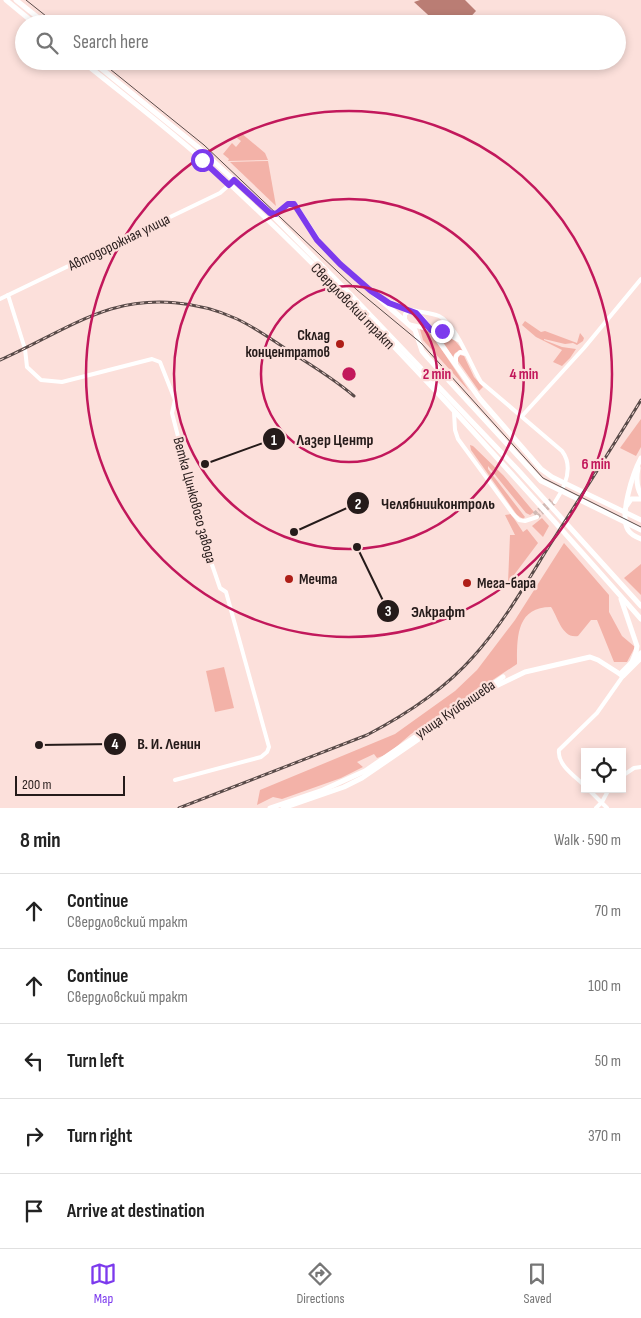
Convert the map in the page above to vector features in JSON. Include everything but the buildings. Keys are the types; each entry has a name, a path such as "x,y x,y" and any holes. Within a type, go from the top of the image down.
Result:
{"main road":[{"path":"6,0 24,15"},
{"path":"16,0 35,15"},
{"name":"Свердловский тракт","path":"93,70 202,160 353,304 512,474 641,618"},
{"name":"Свердловский тракт","path":"103,70 199,148 270,213 517,469 641,606"},
{"name":"Автодорожная улица","path":"229,185 234,180"},
{"path":"270,213 275,215 288,204 294,204 322,246 408,324 416,333 422,351 541,481 641,530"},
{"path":"279,213 282,225"},
{"path":"371,291 389,303 412,310 434,330 480,399 537,464 552,477 641,520"},
{"path":"640,459 637,480 641,495"},
{"path":"640,459 632,476 626,521 627,529 641,540"},
{"path":"627,505 631,499 641,499"},
{"path":"619,594 637,646 632,662"},
{"path":"629,594 641,602"},
{"path":"622,674 641,652"},
{"name":"улица Куйбышева","path":"283,808 324,792 365,771 456,711 494,682 513,673 585,655 594,655 600,657 622,674"},
{"path":"622,674 640,659"},
{"name":"улица Куйбышева","path":"270,808 324,792"}],"street":[{"name":"Автодорожная улица","path":"0,299 220,193 229,185"},
{"path":"522,416 584,348 641,279"},
{"name":"Ветка Цинкового завода","path":"8,295 25,349 27,367 41,380 62,382 152,359 160,362 175,400 172,413 208,553 220,588 226,592 269,747 267,752 260,757 175,780"},
{"path":"460,342 451,336 434,330 408,324 404,314 412,310 440,316 460,342 481,382 562,452 566,458 568,470 559,496 554,500"},
{"path":"434,330 444,329 446,325 444,320"},
{"path":"457,366 456,356 460,352 467,355"},
{"path":"454,412 455,430 458,439 513,514 519,520 525,521 535,515"},
{"path":"581,782 561,763 558,757 558,750 597,713 622,674"},
{"path":"626,773 634,768 641,768"},
{"path":"592,793 607,808"},
{"path":"596,808 607,793"}],"shaded area":[{"path":"420,0 465,0 476,11 472,15 428,15 414,2"},
{"path":"241,133 265,153 268,160 228,161 229,159 223,154 232,143 236,147 241,141 237,138"},
{"path":"268,161 276,206 230,162"},
{"path":"525,321 541,332 545,331 577,343 580,333 584,338 577,345 544,339 562,347 576,349 562,366 553,362 562,350 536,337 522,325"},
{"path":"420,329 430,332 470,392 423,340"},
{"path":"437,333 452,338 462,350 455,353 453,357"},
{"path":"460,355 464,356 474,377 483,387 479,391 458,361"},
{"path":"641,419 641,447 636,456 620,448"},
{"path":"470,445 503,475 534,512 530,515 526,513 488,466 488,469 525,517 523,519 517,515 471,450"},
{"path":"511,514 523,532 527,529 538,543 508,583 510,535 515,535 505,515"},
{"path":"542,518 549,526 543,537 532,526"},
{"path":"564,543 609,595 609,612 622,636 635,647 627,662 614,662 597,620 591,620 578,636 573,636 564,631 551,607 539,608 525,618 521,626 517,644 517,664 411,734 388,754 377,758 374,754 357,762 363,767 341,778 282,799 273,797 257,805 260,790 395,734 455,691 477,670 515,620"},
{"path":"641,564 641,595 624,578"},
{"path":"224,667 234,708 215,712 206,671"}],"tunnel":[{"path":"534,514 552,499"},
{"path":"537,517 555,502"}],"tram line":[{"path":"26,0 45,15"},
{"path":"111,70 204,145 357,290 421,343 543,478 641,527"}],"railway":[{"path":"0,360 68,326 111,309 142,303 175,303 207,308 237,319 324,373 354,396"},
{"path":"179,808 367,735 424,701 450,680 484,645 503,619 641,400"}],"place":[{"name":"Склад концентратов","path":"340,344"},
{"name":"Лазер Центр","path":"205,464"},
{"name":"Челябнииконтроль","path":"294,532"},
{"name":"Элкрафт","path":"357,547"},
{"name":"Мечта","path":"289,579"},
{"name":"Мега-бара","path":"467,583"},
{"name":"В. И. Ленин","path":"39,745"}],"route":[{"path":"202,160 229,185 234,180 270,213 279,213 288,204 294,204 317,240 367,288 389,303 412,310 423,319 431,330 442,331"}]}
